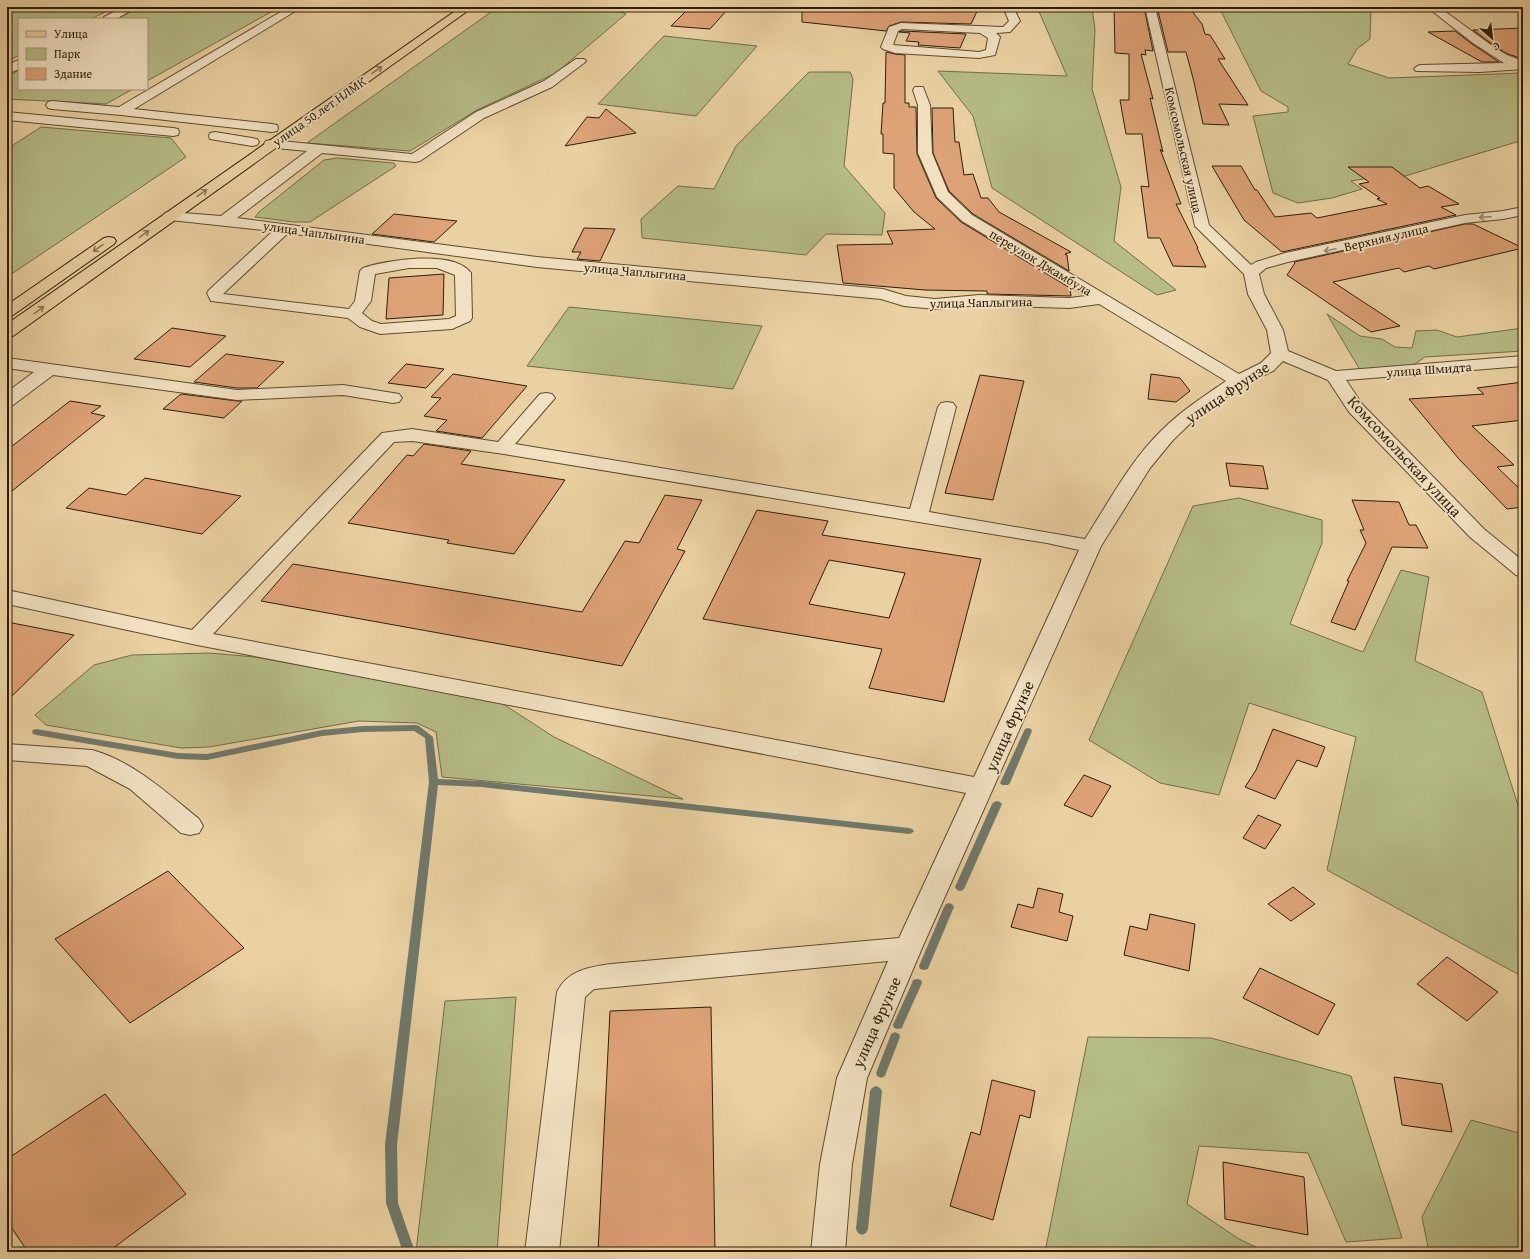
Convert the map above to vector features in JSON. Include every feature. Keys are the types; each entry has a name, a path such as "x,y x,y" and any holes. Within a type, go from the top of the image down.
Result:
{"main road":[{"name":"улица 50 лет НЛМК","path":"7,332 165,211 271,144 468,7"},
{"name":"улица 50 лет НЛМК","path":"240,150 285,119"},
{"path":"7,312 120,233"}],"street":[{"path":"110,18 132,7"},
{"path":"99,125 297,7"},
{"path":"982,30 994,37 991,54 979,55 902,51 886,47 894,28 901,26 1006,30 1015,21 1008,7"},
{"name":"Комсомольская улица","path":"1150,7 1202,226 1251,272"},
{"path":"1432,7 1505,59 1521,65"},
{"path":"271,144 415,158 480,115 548,84 580,61"},
{"path":"7,70 18,64"},
{"path":"1420,69 1480,68 1521,65"},
{"name":"переулок Джамбула","path":"919,90 924,104 925,153 942,194 967,218 1238,381"},
{"path":"37,104 121,111 272,128"},
{"path":"7,116 185,133"},
{"path":"201,135 232,138 252,142"},
{"path":"224,220 319,149"},
{"name":"улица Чаплыгина","path":"165,211 537,262 882,294 904,301 935,304 979,300 1069,303 1101,299"},
{"name":"Верхняя улица","path":"1251,272 1261,265 1285,258 1465,219 1503,215 1523,211"},
{"path":"286,228 215,293 216,298 353,314 366,324 380,329 452,324 464,318 463,273 455,268 433,263 377,268 368,271 363,301 353,314"},
{"name":"улица Фрунзе","path":"828,1252 836,1164 852,1078 908,948 1091,546 1142,465 1166,436 1193,411 1238,381 1267,367 1280,354 1279,341 1270,320 1255,293 1251,272"},
{"path":"1280,354 1334,376"},
{"name":"улица Шмидта","path":"1334,376 1523,361"},
{"path":"7,363 237,394 343,390 393,398"},
{"path":"7,401 49,369"},
{"name":"Комсомольская улица","path":"1334,376 1361,414 1478,533 1523,572"},
{"path":"504,448 507,442 546,398"},
{"path":"918,516 947,407"},
{"path":"197,638 389,437 412,435 504,448 1091,546"},
{"path":"7,597 197,638 982,786"},
{"path":"7,752 92,758 139,783 190,826"},
{"path":"542,1252 571,992 587,979 611,975 908,948"}],"green space":[{"path":"7,7 115,7 93,18 18,18 18,56 7,62"},
{"path":"139,7 280,7 148,80 148,18 119,18"},
{"path":"498,7 610,7 626,14 556,73 477,110 410,151 307,143"},
{"path":"1037,7 1092,7 1095,30 1092,89 1121,187 1114,241 1176,290 1157,295 992,188 973,116 938,71 1067,76"},
{"path":"1219,7 1371,7 1370,39 1357,49 1348,64 1389,78 1523,73 1523,140 1379,184 1370,178 1351,181 1362,189 1332,198 1298,203 1273,193 1253,116 1288,112 1288,107 1261,91"},
{"path":"664,36 757,46 696,116 598,104"},
{"path":"18,71 18,90 131,90 106,104 7,99 7,77"},
{"path":"809,72 850,72 853,79 844,166 885,213 882,235 826,234 806,255 642,238 641,219 678,186 714,189 736,146"},
{"path":"41,127 171,138 186,157 7,277 7,149"},
{"path":"337,158 394,163 396,166 310,222 294,222 255,217 259,212 324,160"},
{"path":"569,307 762,326 733,389 527,366"},
{"path":"1327,314 1360,336 1382,339 1395,347 1412,348 1416,331 1437,330 1457,337 1523,328 1523,351 1425,357 1412,366 1360,370"},
{"path":"1239,498 1322,520 1322,543 1290,624 1363,652 1401,570 1429,577 1415,661 1482,692 1523,821 1523,977 1327,870 1356,737 1249,703 1219,795 1160,783 1089,740 1193,506"},
{"path":"209,653 255,657 500,702 554,737 683,799 442,777 436,732 417,723 359,721 209,747 181,748 46,725 35,715 94,665 132,655"},
{"path":"516,997 497,1252 416,1252 445,1001"},
{"path":"1088,1037 1211,1038 1351,1076 1402,1238 1346,1242 1308,1153 1199,1146 1187,1204 1239,1239 1266,1252 1045,1252"},
{"path":"1471,1120 1523,1134 1523,1252 1429,1252 1422,1217"}],"building":[{"path":"690,7 727,10 710,29 671,26"},
{"path":"802,7 979,7 971,24 901,22 889,26 886,31 802,22"},
{"path":"1114,7 1144,7 1153,51 1145,50 1146,55 1141,54 1153,99 1150,98 1163,152 1160,149 1181,204 1176,204 1206,267 1173,266 1160,238 1148,238 1141,186 1149,187 1142,134 1126,134 1120,100 1129,100 1129,54 1115,53"},
{"path":"1157,7 1181,7 1183,10 1191,10 1202,24 1205,34 1210,35 1225,59 1218,59 1248,105 1219,104 1229,125 1203,124 1186,52 1168,52"},
{"path":"1523,28 1523,59 1508,54 1473,30"},
{"path":"1455,31 1499,62 1482,62 1428,32"},
{"path":"899,32 966,34 960,48 918,45 919,42 906,41 910,33"},
{"path":"886,52 905,55 905,103 909,103 909,107 916,107 917,154 936,198 961,222 1070,288 1071,296 987,294 987,291 925,290 843,283 837,245 893,244 887,231 935,229 914,212 894,188 894,154 883,153 883,134 881,134 883,103 885,103"},
{"path":"932,108 953,108 955,142 959,142 964,175 973,174 981,198 988,198 999,212 1071,252 1065,254 1067,255 1069,271 973,214 949,191 933,153"},
{"path":"606,109 636,133 565,146 587,117 599,118"},
{"path":"1212,166 1241,166 1255,190 1257,190 1275,217 1311,213 1317,218 1387,204 1377,199 1380,198 1359,184 1369,182 1348,167 1392,167 1420,188 1428,186 1459,204 1441,207 1456,215 1282,252 1244,220"},
{"path":"394,214 457,221 434,242 372,234"},
{"path":"1465,224 1473,224 1523,248 1434,269 1429,266 1404,272 1399,268 1333,282 1400,326 1371,332 1287,275 1295,263 1294,262"},
{"path":"584,228 615,229 600,261 577,259 581,252 572,252"},
{"path":"444,274 443,315 386,319 389,278"},
{"path":"172,328 226,336 190,367 134,359"},
{"path":"226,354 284,362 257,388 237,388 194,382"},
{"path":"406,364 444,369 426,388 388,383"},
{"path":"453,374 527,386 482,438 436,431 447,420 424,416 441,398 431,397"},
{"path":"1151,374 1180,378 1190,391 1176,402 1148,399"},
{"path":"980,375 1024,381 993,500 945,493"},
{"path":"1523,382 1523,420 1472,426 1514,465 1497,467 1523,492 1523,507 1507,509 1459,459 1409,399 1484,394 1477,388"},
{"path":"181,394 242,401 224,418 163,409"},
{"path":"70,401 101,406 91,413 105,416 7,495 7,450"},
{"path":"424,444 471,451 461,464 565,480 514,554 447,543 449,540 348,523 407,455 413,456"},
{"path":"1226,463 1263,466 1268,489 1230,486"},
{"path":"145,478 241,496 202,534 66,508 89,488 126,495"},
{"path":"665,495 702,500 677,549 685,551 622,666 261,601 293,564 582,612 625,541 639,543"},
{"path":"1352,500 1399,502 1409,525 1416,525 1428,548 1392,547 1355,630 1331,622 1349,581 1347,581 1366,543 1360,530 1364,530"},
{"path":"757,510 828,521 822,535 981,559 944,702 869,688 882,649 703,619","holes":["829,560 905,573 889,618 809,604"]},
{"path":"7,622 74,635 7,701"},
{"path":"1273,729 1325,747 1317,767 1297,760 1275,799 1245,787 1256,770"},
{"path":"1084,775 1111,786 1092,817 1064,805"},
{"path":"1258,815 1281,825 1265,849 1243,838"},
{"path":"168,871 244,948 130,1023 55,939"},
{"path":"1293,887 1315,904 1291,921 1268,904"},
{"path":"1038,888 1063,894 1059,912 1073,916 1067,941 1011,927 1018,904 1033,908"},
{"path":"1150,914 1195,924 1189,971 1124,955 1130,926 1147,930"},
{"path":"1447,957 1498,992 1467,1021 1417,984"},
{"path":"1260,968 1335,1004 1318,1035 1243,998"},
{"path":"711,1007 715,1252 598,1252 610,1011"},
{"path":"1394,1077 1442,1084 1452,1132 1402,1125"},
{"path":"992,1080 1035,1091 1030,1118 1020,1115 993,1220 950,1206 971,1132 980,1135"},
{"path":"105,1094 186,1194 108,1252 28,1252 7,1221 7,1159"},
{"path":"1223,1162 1304,1177 1308,1235 1225,1219"}],"waterway":[{"path":"36,732 178,756 207,757 322,733 363,729 416,728 429,737 434,782"},
{"path":"1005,783 1028,731"},
{"path":"409,1252 392,1203 391,1145 434,782"},
{"path":"434,782 481,784 909,831"},
{"path":"960,887 997,804"},
{"path":"924,966 949,907"},
{"path":"898,1025 917,983"},
{"path":"881,1073 895,1037"},
{"path":"862,1229 876,1091"}]}
